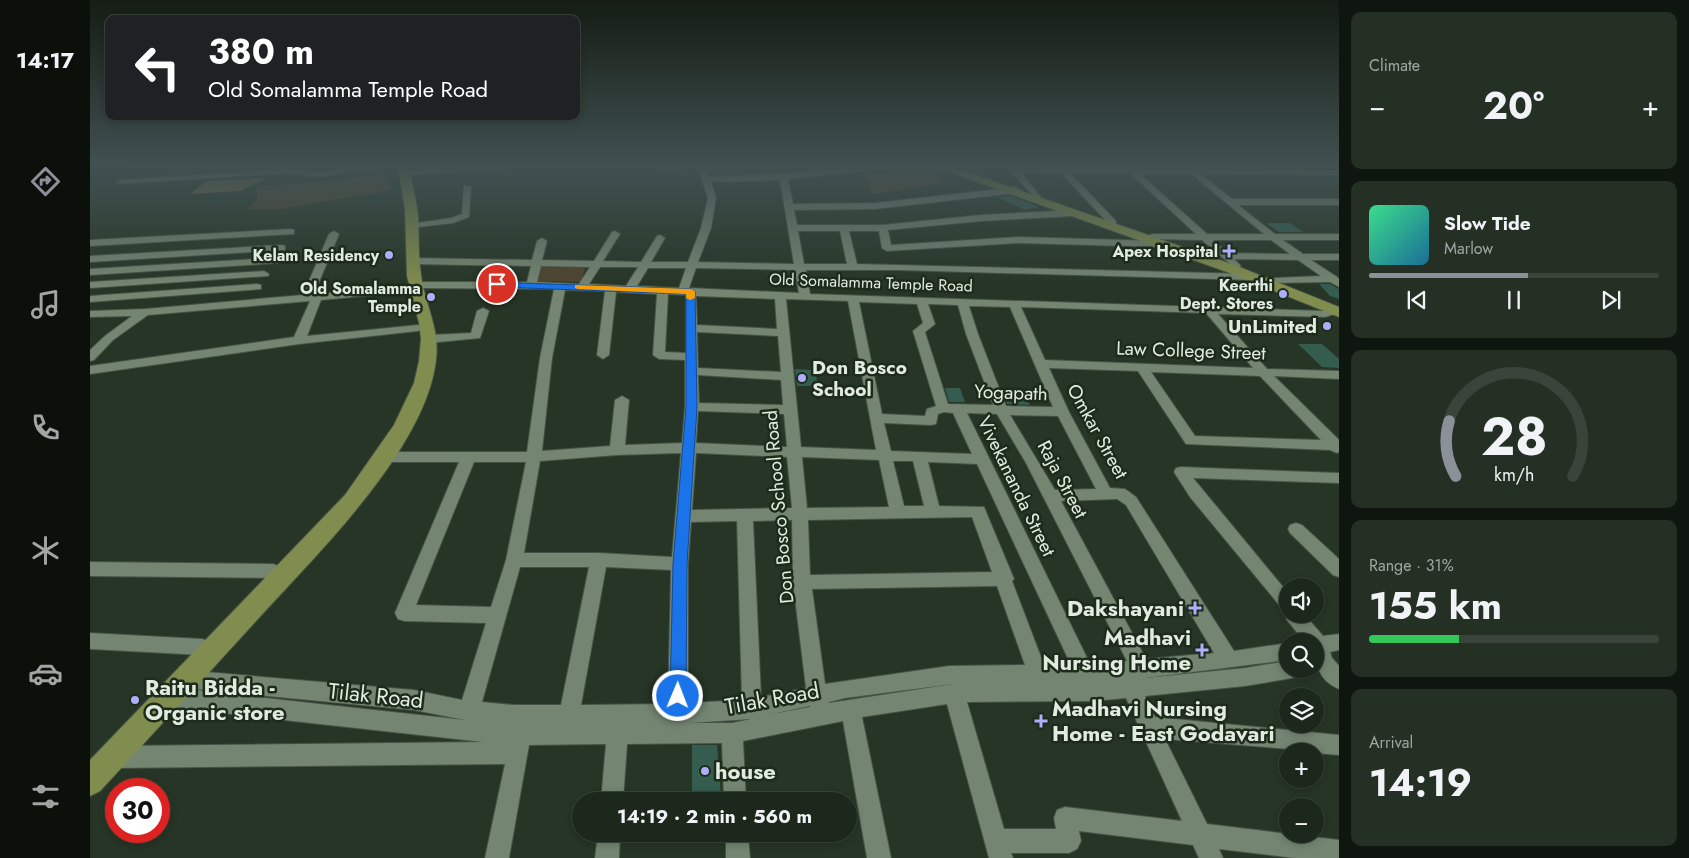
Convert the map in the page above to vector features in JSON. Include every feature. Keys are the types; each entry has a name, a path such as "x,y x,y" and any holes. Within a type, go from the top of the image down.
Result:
{"main road":[{"path":"90,762 171,688 352,501 385,457 400,432 417,395 425,367 424,310 411,288 404,206"},
{"path":"408,206 412,226 413,261 411,288"},
{"path":"1052,206 1073,214 1111,224"},
{"path":"1061,206 1236,266 1320,300 1338,315"},
{"path":"1157,240 1251,277 1338,315"},
{"path":"90,781 113,757 171,688 202,647 342,499 375,456 390,432 407,396 420,341 424,334"}],"street":[{"path":"412,226 453,220 466,215 466,206"},
{"path":"678,714 682,516 692,407 691,328 687,291 692,266 706,228 710,206"},
{"path":"805,296 789,207 872,206"},
{"path":"1095,206 1111,224"},
{"path":"1170,206 1236,266"},
{"path":"1237,206 1299,257 1337,281"},
{"path":"793,228 883,228 981,218 1073,214"},
{"path":"844,228 853,267"},
{"path":"883,228 887,248 1019,240 1157,240 1203,236 1339,237"},
{"path":"94,314 114,297 180,230"},
{"path":"90,243 291,232 264,274 249,303"},
{"path":"299,340 334,234"},
{"path":"583,286 616,234"},
{"path":"630,289 660,238"},
{"path":"530,285 542,241"},
{"path":"90,259 282,248"},
{"path":"1227,256 1339,257"},
{"path":"90,272 274,261"},
{"path":"413,261 994,269 1251,277"},
{"path":"464,284 466,261"},
{"path":"90,285 264,274"},
{"path":"1274,281 1337,281"},
{"name":"Old Somalamma Temple Road","path":"94,314 145,312 464,284 583,286 780,296 1338,315"},
{"path":"469,711 514,560 534,457 546,358 560,286"},
{"path":"90,299 257,287"},
{"path":"603,355 611,288"},
{"path":"663,291 659,355 691,364 787,376"},
{"name":"Don Bosco School Road","path":"780,296 800,515 802,582 817,694 822,714"},
{"path":"853,298 876,418 898,513"},
{"name":"Vivekananda Street","path":"921,300 929,324 919,331 950,408 983,459 1085,674"},
{"name":"Raja Street","path":"963,302 975,342 1001,410 1033,463 1050,496 1132,676 1150,727 1210,858"},
{"name":"Omkar Street","path":"1014,304 1062,412 1106,494 1120,493 1131,501 1229,660"},
{"path":"90,370 299,340 424,334 476,336 482,311"},
{"path":"1210,311 1262,371 1337,447"},
{"path":"90,357 109,338 145,312"},
{"path":"691,328 784,333"},
{"name":"Law College Street","path":"1041,364 1339,375"},
{"path":"1142,368 1191,440 1337,447"},
{"path":"617,450 622,400"},
{"path":"692,407 790,410"},
{"path":"876,418 931,422 932,412 950,408"},
{"name":"Yogapath","path":"950,408 1062,412"},
{"path":"385,457 468,459 534,457 617,450 688,448 886,457 983,459"},
{"path":"919,457 933,512"},
{"path":"468,459 404,613 498,615"},
{"path":"1279,595 1195,493 1181,472 1339,478"},
{"path":"1050,496 1106,494"},
{"path":"682,516 978,511 1005,579 1038,674"},
{"path":"744,516 752,709"},
{"path":"1296,529 1339,570"},
{"path":"514,560 599,560 680,564"},
{"path":"569,715 599,560"},
{"path":"90,569 273,571"},
{"path":"802,582 1005,579"},
{"path":"90,641 202,647"},
{"path":"1324,654 1339,642"},
{"name":"Tilak Road","path":"171,688 414,700 469,711 514,715 569,715 618,726 732,733 822,714 851,711 954,693 1094,692 1132,676 1279,652"},
{"path":"1324,659 1339,680"},
{"name":"Tilak Road","path":"171,688 520,744 678,714 752,709 817,694 949,675 1085,674 1245,677 1279,671"},
{"path":"954,693 999,849 1070,841 1065,818 1339,852"},
{"path":"851,711 879,858"},
{"path":"613,792 618,726"},
{"path":"1150,727 1339,745"},
{"path":"732,733 735,792"},
{"path":"113,757 349,753 520,744 497,858"},
{"path":"607,858 608,842"},
{"path":"737,842 738,858"}],"shaded area":[{"path":"250,206 299,206 276,210 247,209"},
{"path":"541,265 586,265 581,282 534,281"}],"building":[{"path":"1016,206 1039,207 1025,210"},
{"path":"1266,223 1290,223 1303,232 1279,232"},
{"path":"1319,284 1330,284 1339,289 1339,299 1330,296"},
{"path":"1298,344 1322,344 1339,359 1339,368 1322,367"},
{"name":"Don Bosco School","path":"795,369 815,370 818,386 797,386"},
{"path":"945,388 960,388 965,402 949,402"},
{"path":"1002,390 1023,390 1030,405 1007,404"},
{"name":"house","path":"692,745 717,745 721,792 692,792"}],"slow traffic":[{"path":"578,286 691,291 690,298"}],"place":[{"name":"Apex Hospital","path":"1229,251"},
{"name":"Kelam Residency","path":"389,255"},
{"name":"Keerthi Dept. Stores","path":"1283,294"},
{"name":"Old Somalamma Temple","path":"431,297"},
{"name":"UnLimited","path":"1327,326"},
{"name":"Don Bosco School","path":"802,378"},
{"name":"Dakshayani","path":"1195,608"},
{"name":"Madhavi Nursing Home","path":"1202,650"},
{"name":"Raitu Bidda - Organic store","path":"135,700"},
{"name":"Madhavi Nursing Home - East Godavari","path":"1041,721"},
{"name":"house","path":"705,771"}],"route":[{"path":"497,284 691,291 692,407 682,516 678,696"}]}
